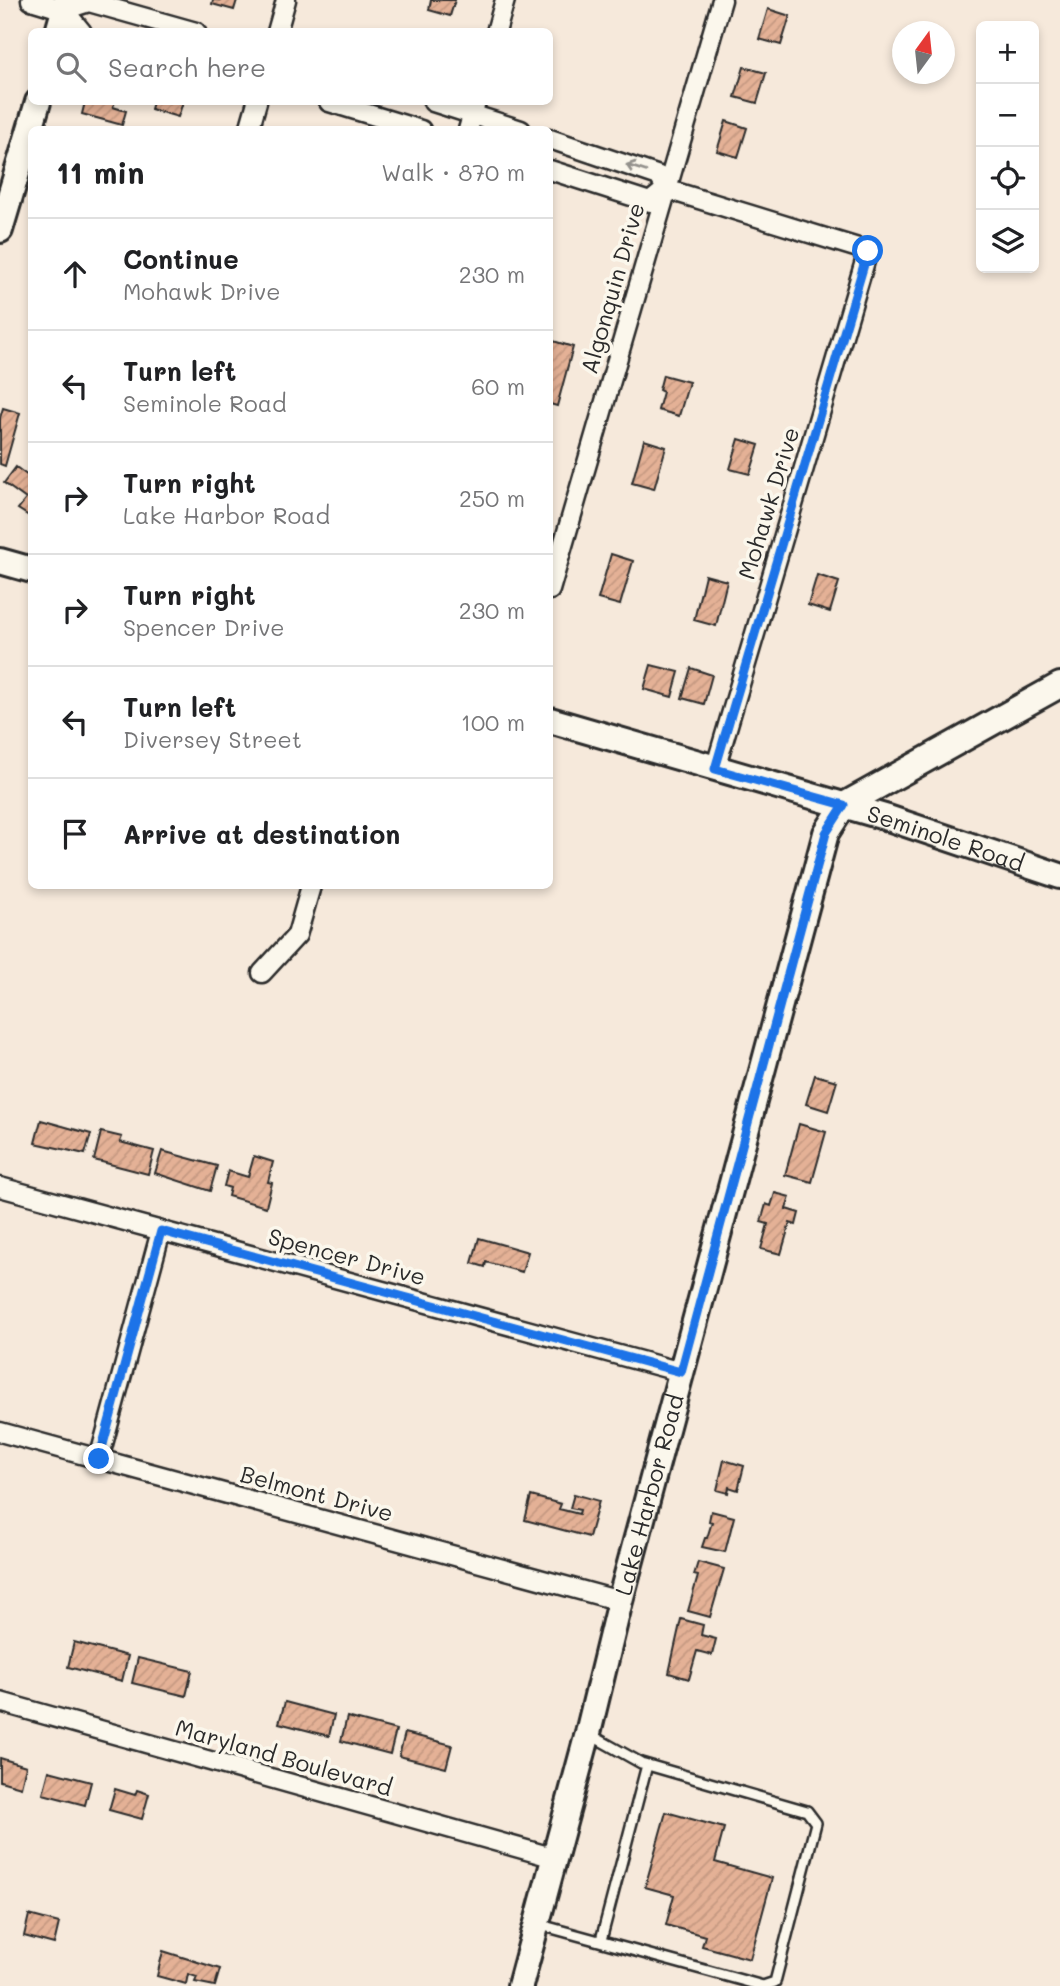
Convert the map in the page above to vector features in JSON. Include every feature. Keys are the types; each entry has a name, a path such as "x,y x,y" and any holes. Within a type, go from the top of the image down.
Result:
{"street":[{"path":"31,0 63,14 78,28"},
{"path":"278,28 286,0"},
{"path":"497,28 505,0"},
{"name":"Algonquin Drive","path":"553,580 722,0"},
{"path":"63,14 89,2 182,28"},
{"path":"30,126 36,105"},
{"path":"250,126 256,105"},
{"path":"339,105 408,126"},
{"path":"442,105 508,126"},
{"path":"0,230 28,133"},
{"path":"553,140 659,176 666,190 650,202 553,171"},
{"name":"Mohawk Drive","path":"666,190 868,251 715,769"},
{"path":"0,561 28,569"},
{"path":"844,805 1060,685"},
{"name":"Seminole Road","path":"553,721 844,805 1060,876"},
{"name":"Lake Harbor Road","path":"520,1986 588,1733 620,1601 826,833 844,805"},
{"path":"262,973 297,935 310,889"},
{"name":"Spencer Drive","path":"0,1187 681,1372"},
{"path":"99,1459 161,1231"},
{"name":"Belmont Drive","path":"0,1432 620,1601"},
{"name":"Maryland Boulevard","path":"0,1702 555,1858"}],"lane":[{"path":"537,1924 763,1986 775,1982 816,1823 807,1811 647,1765 588,1733"},
{"path":"601,1941 647,1765"}],"building":[{"path":"213,0 237,0 234,10 212,4"},
{"path":"431,0 455,0 450,16 429,10"},
{"path":"768,9 790,16 781,45 759,39"},
{"path":"744,67 766,73 757,103 735,97"},
{"path":"84,105 114,105 113,107 126,111 122,125 82,114"},
{"path":"152,105 182,105 178,117 151,109"},
{"path":"726,121 747,128 738,157 717,151"},
{"path":"553,341 573,347 557,406 553,405"},
{"path":"663,375 689,382 679,416 658,410 663,392 659,390"},
{"path":"3,408 20,413 5,466 0,464 0,418"},
{"path":"739,439 759,445 750,474 730,469"},
{"path":"644,440 666,447 654,489 632,483"},
{"path":"16,467 28,476 28,515 18,509 26,499 4,483"},
{"path":"611,554 633,561 620,605 598,599"},
{"path":"705,575 727,581 716,626 694,620"},
{"path":"817,575 839,582 830,612 808,605"},
{"path":"651,665 679,672 672,697 644,689"},
{"path":"691,668 712,675 704,704 682,698"},
{"path":"815,1075 837,1081 828,1111 806,1104"},
{"path":"41,1120 91,1134 85,1154 35,1143"},
{"path":"799,1124 826,1132 812,1182 785,1175"},
{"path":"101,1132 122,1137 120,1142 154,1151 148,1174 94,1160"},
{"path":"162,1151 217,1166 210,1191 155,1173"},
{"path":"254,1156 273,1162 268,1182 272,1183 266,1207 228,1196 230,1188 224,1186 228,1171 248,1177"},
{"path":"775,1193 790,1197 786,1209 799,1213 796,1225 790,1223 781,1254 761,1249 768,1224 761,1222 766,1204 771,1206"},
{"path":"479,1238 528,1252 522,1272 486,1262 485,1267 472,1263"},
{"path":"724,1460 744,1466 738,1490 729,1487 728,1493 717,1490"},
{"path":"574,1494 599,1501 589,1537 525,1520 531,1496 561,1504 559,1509 579,1514 580,1510 570,1508"},
{"path":"711,1511 734,1517 725,1552 702,1547 712,1522 709,1521"},
{"path":"698,1562 724,1569 710,1617 688,1611 698,1576 694,1575"},
{"path":"681,1619 703,1625 701,1635 716,1639 712,1655 697,1651 689,1679 669,1673"},
{"path":"74,1642 128,1656 122,1681 68,1667"},
{"path":"138,1658 192,1671 186,1696 132,1683"},
{"path":"285,1702 334,1715 329,1736 279,1723"},
{"path":"347,1717 396,1730 390,1754 341,1741"},
{"path":"405,1733 452,1745 446,1768 399,1756"},
{"path":"0,1758 26,1766 21,1787 0,1781"},
{"path":"49,1771 91,1782 85,1805 43,1794"},
{"path":"115,1789 135,1795 137,1790 149,1794 142,1819 109,1810"},
{"path":"666,1812 724,1828 715,1862 772,1878 750,1959 702,1946 705,1936 666,1925 674,1895 645,1887"},
{"path":"29,1915 59,1923 54,1944 24,1936"},
{"path":"163,1951 220,1969 215,1986 195,1982 197,1977 188,1974 186,1984 157,1976"}],"route":[{"path":"99,1459 161,1231 681,1372 826,833 844,805 715,769 868,251"}]}
